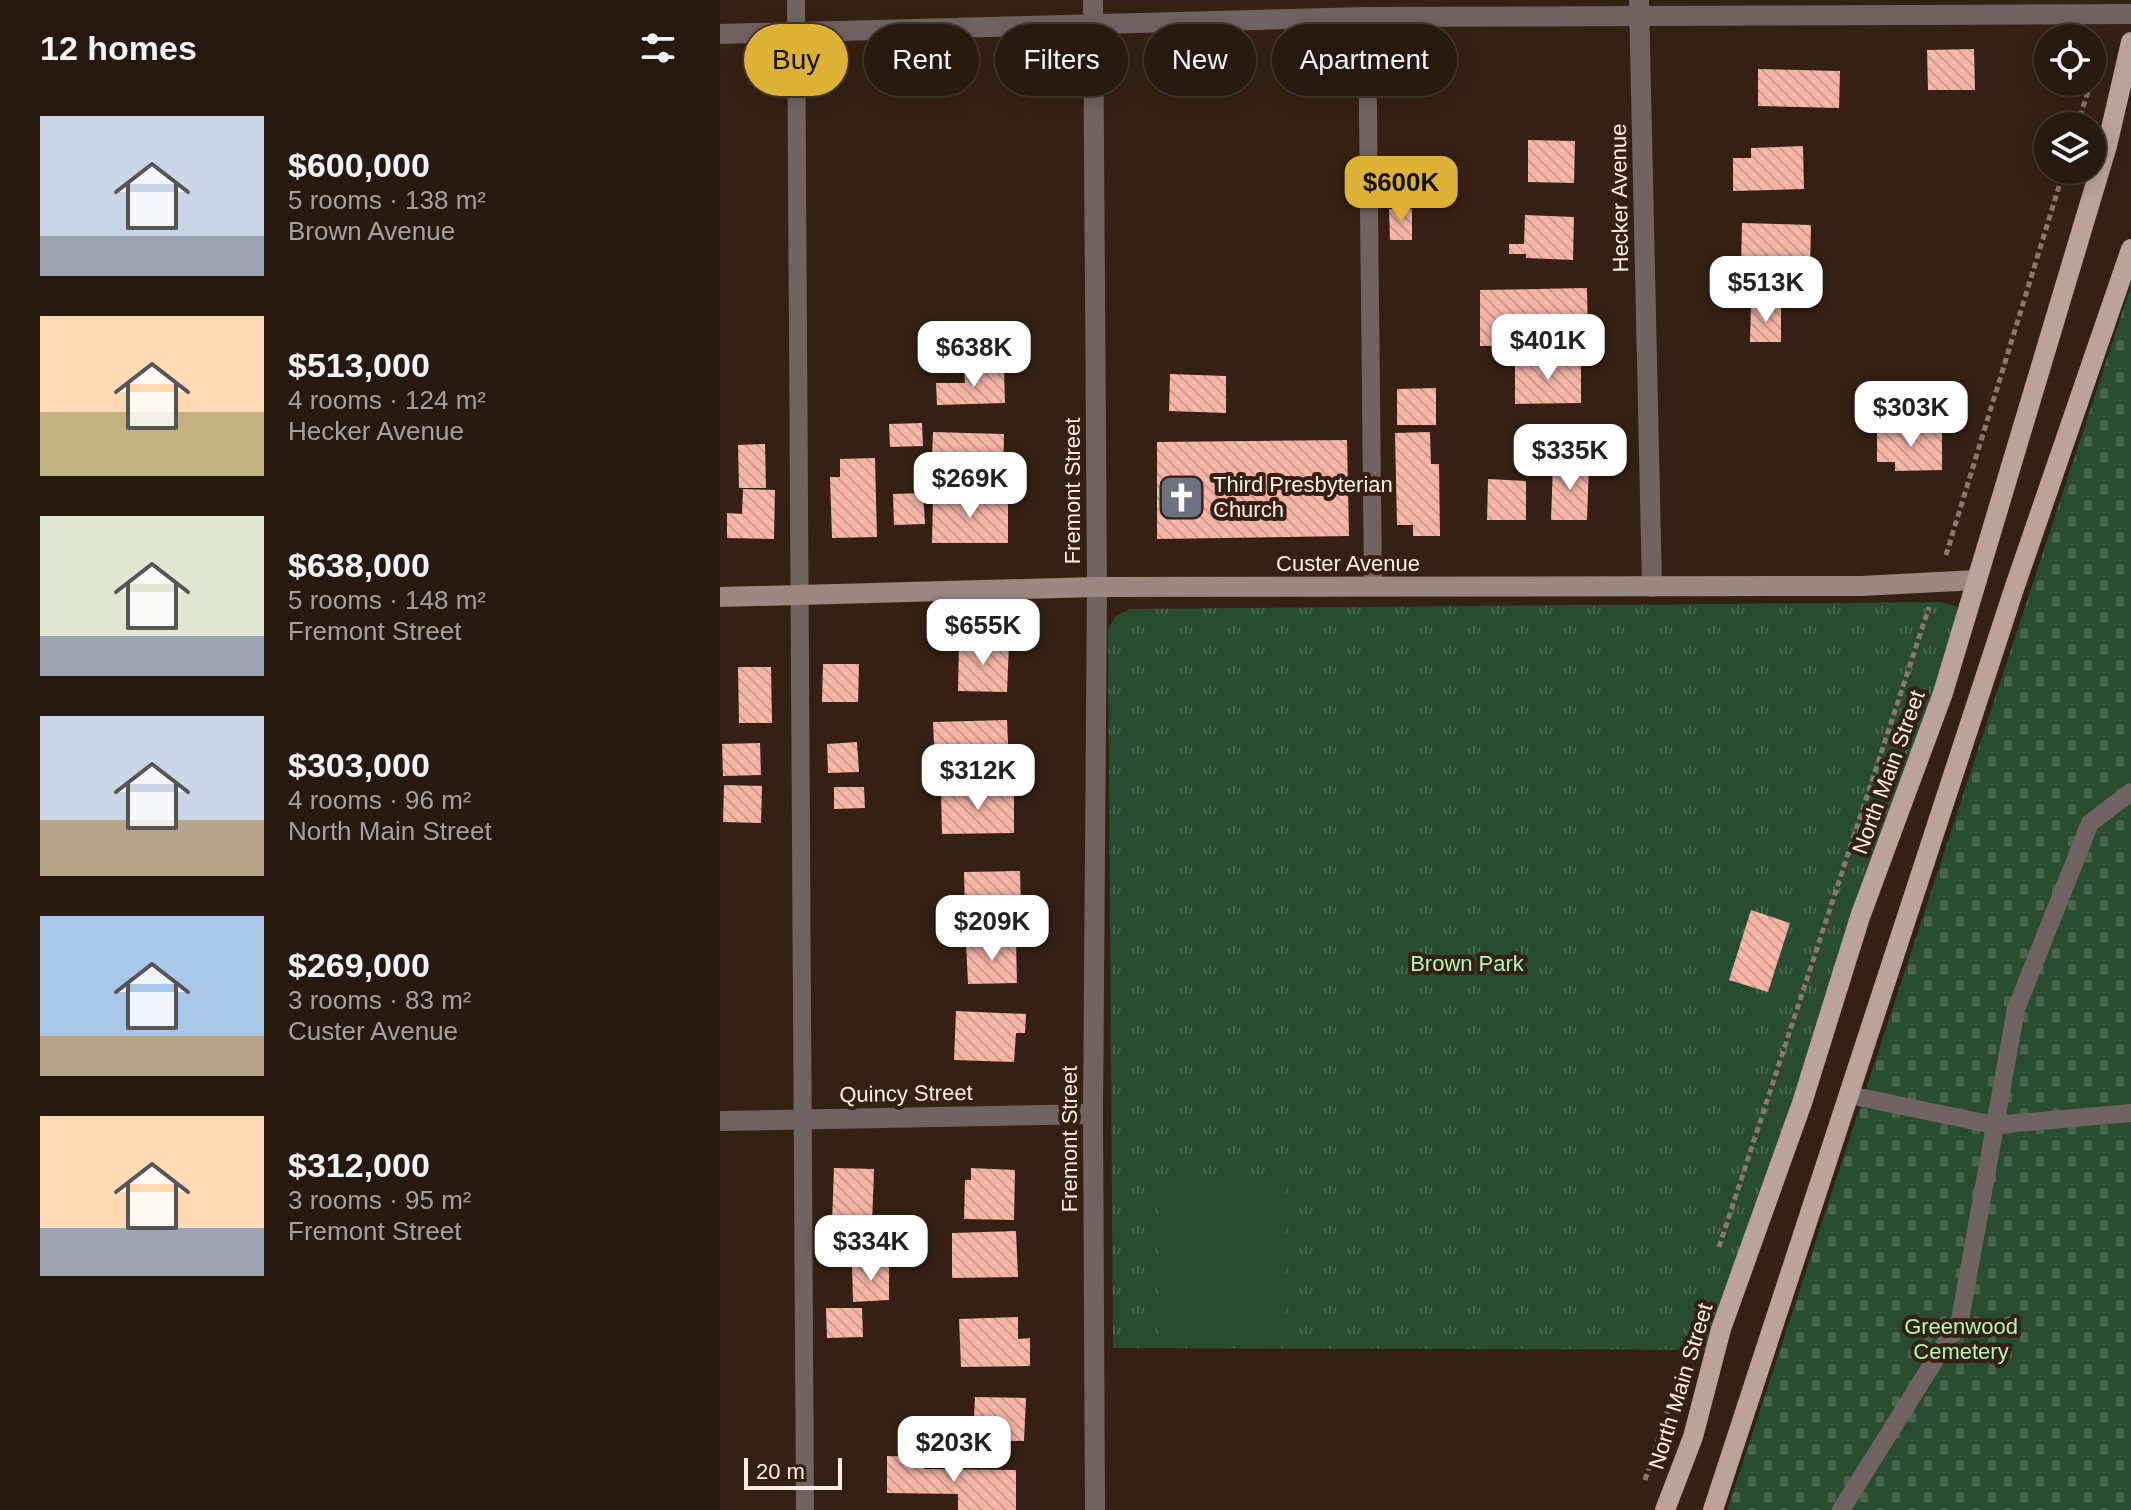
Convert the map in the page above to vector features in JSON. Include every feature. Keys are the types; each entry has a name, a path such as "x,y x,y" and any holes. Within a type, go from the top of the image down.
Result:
{"main road":[{"name":"North Main Street","path":"1665,1510 1693,1437 1721,1329 1802,1103 1860,917 1943,693 2107,146 2131,42"},
{"path":"1713,1510 2014,589 2131,249"}],"street":[{"name":"Fremont Street","path":"1093,0 1093,24"},
{"path":"1127,24 1639,8 1894,8 2131,14"},
{"name":"Hecker Avenue","path":"1639,8 1652,587"},
{"path":"848,32 995,28"},
{"path":"720,34 744,34"},
{"name":"Fremont Street","path":"1094,96 1097,587 1093,1114 1095,1510"},
{"name":"Custer Avenue","path":"720,597 1097,587 1652,587 1977,580"},
{"name":"Quincy Street","path":"720,1121 1093,1114"}],"lane":[{"path":"796,0 796,24"},
{"path":"1367,17 1373,587"},
{"path":"796,96 805,1510"},
{"path":"1841,1510 1960,1320 2016,1009 2090,823 2131,792"},
{"path":"1849,1095 1994,1125 2131,1113"}],"path":[{"path":"1717,1254 1937,582 2060,184"},
{"path":"1644,1484 1680,1373"}],"green space":[{"name":"Greenwood Cemetery","path":"2131,286 2131,1510 1727,1510"},
{"name":"Brown Park","path":"1940,602 1956,606 1960,621 1714,1350 1113,1348 1108,629 1116,616 1130,609"},
{"path":"1158,1174 1284,1174 1284,1334 1158,1334"}],"building":[{"path":"1974,49 1975,90 1928,90 1927,50"},
{"path":"1758,69 1840,71 1839,108 1758,106"},
{"path":"1528,140 1575,141 1574,183 1528,182"},
{"path":"1803,146 1804,189 1733,191 1733,158 1751,158 1751,148"},
{"path":"1389,209 1412,209 1412,240 1390,240"},
{"path":"1525,215 1574,217 1573,260 1509,254 1509,244 1524,244"},
{"path":"1742,223 1811,225 1810,270 1741,268"},
{"path":"1587,288 1588,344 1480,346 1480,290"},
{"path":"1751,306 1781,307 1781,342 1750,342"},
{"path":"1581,360 1581,403 1515,404 1515,361"},
{"path":"1004,369 1005,403 937,405 936,383 965,383 964,370"},
{"path":"1170,374 1226,376 1226,413 1169,411"},
{"path":"1436,388 1436,425 1397,425 1397,389"},
{"path":"922,423 923,446 890,447 889,424"},
{"path":"1877,429 1942,429 1942,470 1895,471 1895,462 1877,462"},
{"path":"933,432 1004,434 1003,481 931,479"},
{"path":"1430,432 1431,464 1439,464 1440,536 1413,536 1413,525 1397,525 1395,433"},
{"name":"Third Presbyterian Church","path":"1347,440 1349,536 1157,539 1157,442"},
{"path":"765,444 766,488 739,488 738,445"},
{"path":"875,458 877,537 832,538 830,477 840,477 840,459"},
{"path":"1553,465 1589,465 1587,520 1551,520"},
{"path":"1488,479 1526,481 1526,520 1487,520"},
{"path":"743,489 775,490 774,539 727,538 727,513 742,514"},
{"path":"923,493 925,524 894,525 893,494"},
{"path":"933,497 1008,497 1008,543 932,543"},
{"path":"959,643 1009,644 1007,692 958,691"},
{"path":"823,664 859,664 858,702 822,702"},
{"path":"738,667 771,667 772,723 739,723"},
{"path":"1007,720 1009,765 935,767 933,722"},
{"path":"857,742 859,772 828,773 827,744"},
{"path":"760,743 761,775 723,776 722,744"},
{"path":"724,785 762,786 761,823 723,822"},
{"path":"834,787 864,787 865,808 834,809"},
{"path":"1014,790 1014,833 942,834 941,791"},
{"path":"1020,871 1021,910 965,911 964,872"},
{"path":"1751,910 1790,923 1768,992 1729,980"},
{"path":"1016,941 1017,983 968,984 966,943"},
{"path":"956,1011 1026,1014 1025,1033 1016,1033 1014,1062 954,1060"},
{"path":"834,1168 874,1169 872,1225 832,1224"},
{"path":"971,1168 1015,1170 1014,1220 964,1219 965,1180 971,1180"},
{"path":"1016,1231 1018,1277 952,1278 952,1233"},
{"path":"889,1264 889,1300 853,1302 852,1265"},
{"path":"826,1308 862,1308 863,1337 827,1338"},
{"path":"1018,1317 1018,1339 1030,1338 1030,1366 961,1367 959,1319"},
{"path":"975,1397 1026,1398 1024,1441 973,1440"},
{"path":"887,1456 925,1457 924,1469 1016,1470 1016,1510 958,1510 958,1494 887,1493"}],"place":[{"name":"Third Presbyterian Church","path":"1182,497"}]}
